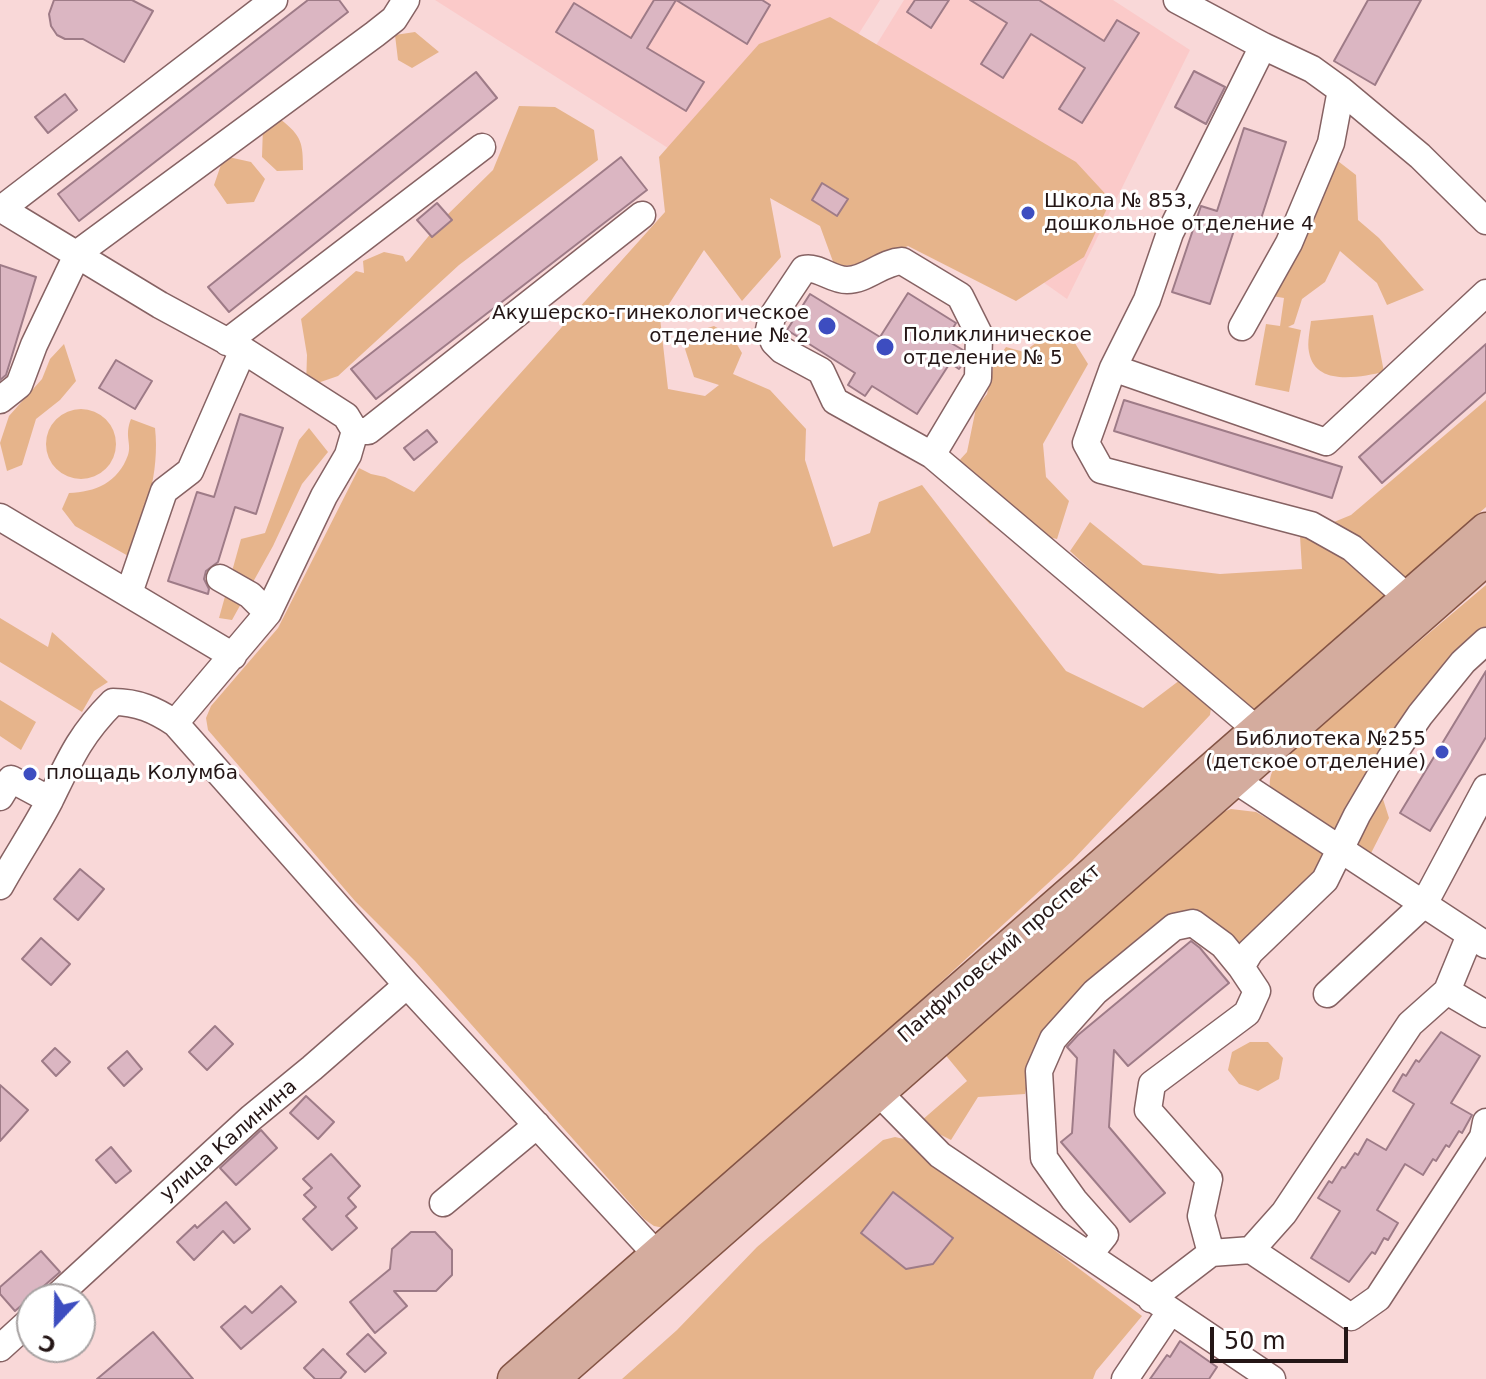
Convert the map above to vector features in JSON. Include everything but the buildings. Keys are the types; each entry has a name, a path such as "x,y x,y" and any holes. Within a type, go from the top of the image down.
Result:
{"main road":[{"name":"Панфиловский проспект","path":"514,1379 1486,529"},
{"name":"Панфиловский проспект","path":"553,1379 1486,559"}],"street":[{"path":"175,723 268,613 324,496 348,455 355,431 346,416 235,346 0,209 274,0"},
{"path":"0,400 19,385 34,345 78,253 375,34 394,19 406,0"},
{"path":"1177,0 1312,69 1420,156 1486,221"},
{"path":"1263,46 1170,233 1147,300 1113,368 1086,443 1101,470 1311,525 1352,548 1408,598"},
{"path":"1242,327 1289,243 1331,143 1341,90"},
{"path":"129,593 164,491 190,471 235,346 482,147"},
{"path":"355,431 368,431 642,215"},
{"path":"932,455 978,378 979,334 960,296 902,261 894,261 856,279 844,280 812,267 804,269 772,317 769,330 774,342 782,350 821,371 835,401 932,455 1256,729"},
{"path":"1113,368 1326,442 1486,293"},
{"path":"0,517 233,656"},
{"path":"220,578 250,595 268,613"},
{"path":"1241,967 1250,952 1325,880 1357,815 1413,726 1463,662 1486,641"},
{"path":"2,879 50,800 87,718 113,702 128,702 153,709 175,723 407,985 657,1255"},
{"path":"0,797 11,779 50,800"},
{"path":"1235,780 1478,940 1447,991 1410,1024 1284,1213 1251,1250"},
{"path":"1327,994 1424,904 1486,788"},
{"path":"1089,1255 1105,1235 1074,1200 1044,1158 1039,1071 1053,1039 1095,992 1174,927 1193,923 1223,945 1257,991 1247,1013 1152,1084 1148,1110 1209,1179 1201,1216 1211,1253"},
{"name":"улица Калинина","path":"71,1283 251,1118 407,985"},
{"path":"1447,991 1486,1014"},
{"path":"879,1093 940,1155 1272,1379"},
{"path":"1125,1379 1160,1306 1211,1253 1251,1250 1351,1317 1378,1298 1483,1137 1486,1122"},
{"path":"443,1203 537,1125"},
{"path":"0,1348 16,1334"}],"shaded area":[{"path":"435,0 880,0 777,164 690,162"},
{"name":"Школа № 853, дошкольное отделение 4","path":"904,0 1113,0 1190,50 1067,299 825,128"},
{"path":"830,17 1076,162 1111,200 1084,257 1016,301 908,246 867,263 835,267 820,226 770,198 781,257 742,301 704,250 660,318 668,389 705,396 719,385 694,377 685,349 695,332 714,326 732,336 742,353 733,374 770,390 806,429 805,460 833,547 870,533 879,502 922,485 1066,671 1143,708 1180,680 1211,708 1210,715 1072,861 680,1223 669,1229 654,1226 644,1219 415,961 355,901 208,730 206,718 211,706 278,628 359,468 414,492 665,212 659,157 759,44"},
{"path":"415,32 439,52 412,68 398,60 395,35"},
{"path":"519,106 555,107 594,130 598,160 459,265 338,376 306,387 307,355 301,319 356,271 364,273 363,261 384,252 403,256 406,262 409,260 441,221 493,170"},
{"path":"280,119 300,141 303,170 277,171 262,157 263,126"},
{"path":"224,156 251,162 265,179 254,202 227,204 214,185"},
{"path":"1334,158 1356,175 1358,220 1379,238 1424,290 1387,305 1377,283 1340,251 1325,282 1302,299 1294,324 1288,327 1301,330 1289,392 1255,385 1266,324 1280,326 1284,298 1266,295"},
{"path":"1373,315 1384,372 1340,377 1320,371 1313,363 1308,348 1311,321"},
{"path":"1068,332 1088,364 1043,444 1046,477 1069,501 1057,539 990,524 958,492 956,464 967,452 976,408 987,394 994,364 1006,347 1024,352 1046,335"},
{"path":"64,344 76,381 60,400 36,419 22,465 7,471 0,443 9,416 42,379 50,359"},
{"path":"1486,400 1486,507 1252,711 1243,711 1070,551 1090,522 1143,565 1220,574 1302,569 1300,536 1351,515"},
{"path":"88,409 110,424 116,444 114,458 106,469 95,477 74,479 56,469 48,458 46,437 56,419 67,411"},
{"path":"131,419 155,428 156,445 150,494 130,557 75,526 62,509 69,493 96,488 118,473 129,451"},
{"path":"309,428 328,452 302,484 273,546 232,620 219,618 241,539 265,533 299,440"},
{"path":"1486,585 1486,645 1436,692 1382,796 1389,818 1367,861 1271,794 1272,772 1286,754"},
{"path":"0,618 48,647 52,632 108,682 94,691 82,712 0,662"},
{"path":"0,700 36,722 21,750 0,736"},
{"path":"1231,809 1256,812 1321,850 1326,860 1321,871 1241,946 1182,914 1031,1064 1025,1094 978,1097 951,1140 921,1121 967,1081 943,1052 1220,813"},
{"path":"1250,1042 1268,1042 1283,1058 1279,1079 1258,1091 1239,1084 1228,1070 1232,1052"},
{"path":"895,1137 908,1140 1142,1316 1096,1371 1093,1379 622,1379 677,1330 757,1247 883,1140"}],"place":[{"name":"Школа № 853, дошкольное отделение 4","path":"1028,213"},
{"name":"Акушерско-гинекологическое отделение № 2","path":"827,326"},
{"name":"Поликлиническое отделение № 5","path":"885,347"},
{"name":"Библиотека №255 (детское отделение)","path":"1442,752"},
{"name":"площадь Колумба","path":"30,774"}]}
